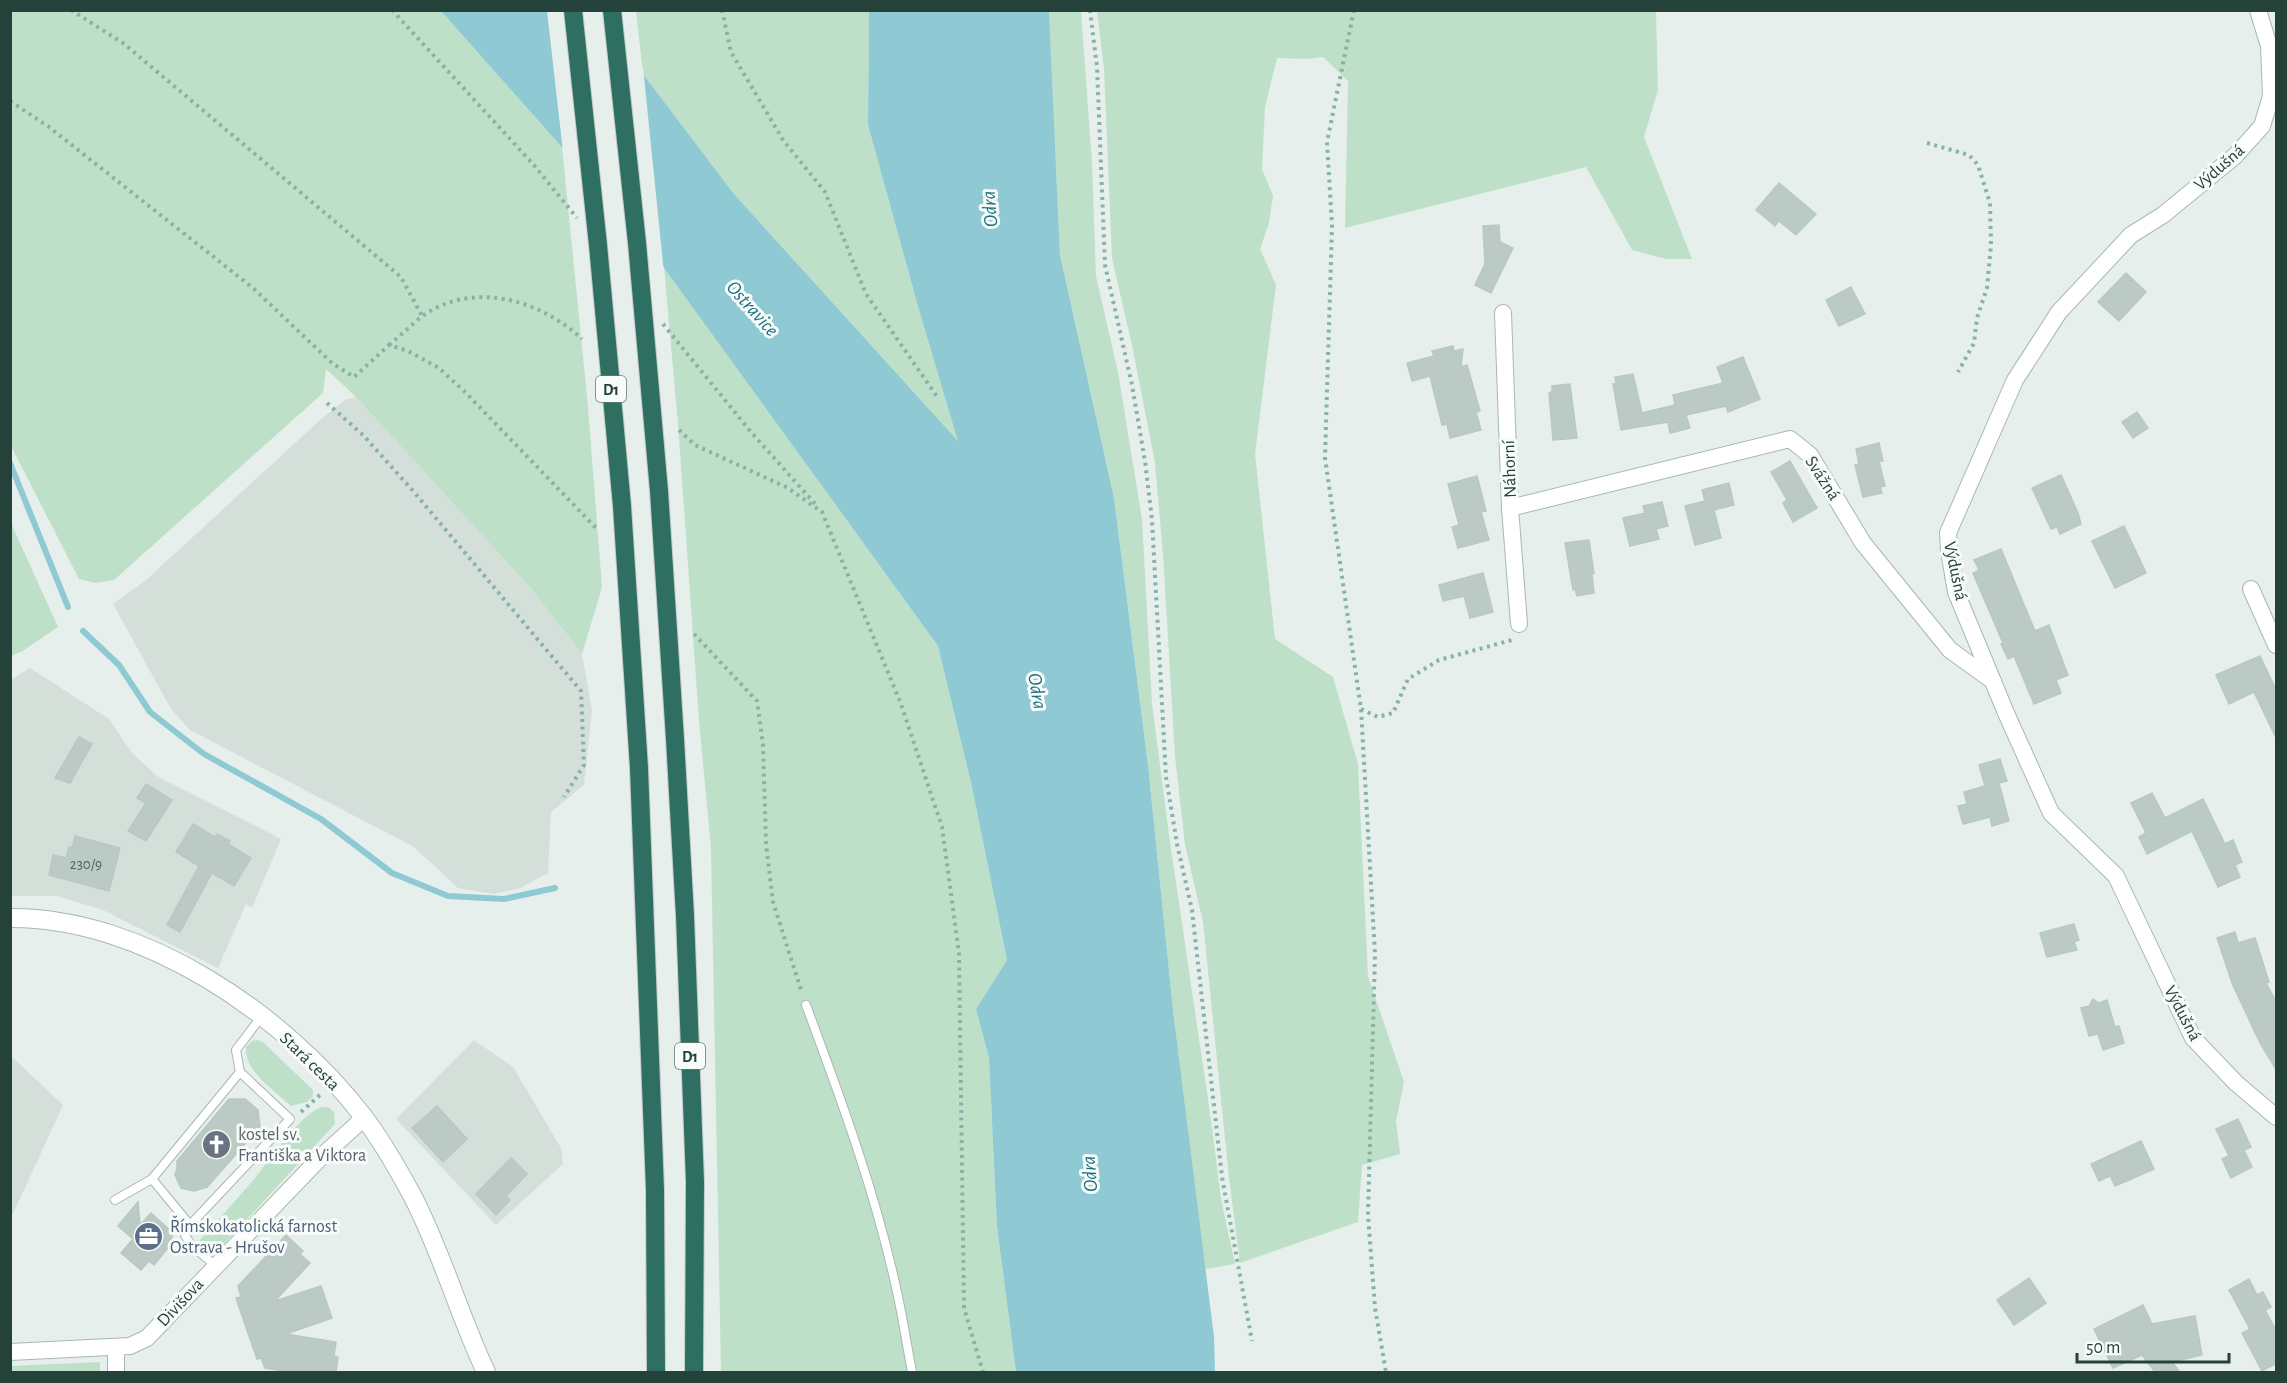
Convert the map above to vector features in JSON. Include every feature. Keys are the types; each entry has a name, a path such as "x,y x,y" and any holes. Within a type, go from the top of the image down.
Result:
{"highway":[{"name":"D1","path":"573,10 598,244 622,506 639,768 655,1190 656,1372"},
{"name":"D1","path":"612,10 637,243 659,491 675,739 685,916 695,1182 694,1372"}],"street":[{"name":"Výdušná","path":"2258,10 2269,46 2271,86 2271,96 2262,126 2235,156 2163,215 2131,235 2059,312 2015,380 1948,533 1956,592 2051,813 2116,876 2193,1038 2236,1083 2277,1117"},
{"name":"Náhorní","path":"1503,314 1510,508 1519,624"},
{"name":"Svážná","path":"1510,508 1790,439 1810,455 1863,543 1950,650 1993,682"},
{"path":"2251,589 2277,645"},
{"name":"Stará cesta","path":"10,918 50,920 82,925 136,943 193,971 235,997 290,1040 333,1081 364,1118 399,1173 421,1214 477,1354"},
{"name":"Divišova","path":"10,1352 130,1346 147,1338 321,1156 364,1118"},
{"path":"116,1347 116,1372"},
{"path":"477,1354 482,1372"},
{"path":"477,1354 486,1372"}],"lane":[{"path":"806,1005 838,1092 868,1186 897,1290 912,1372"},
{"path":"215,1265 190,1245 185,1236 190,1225 290,1119 240,1072 236,1050 261,1017"},
{"path":"114,1200 152,1179 240,1072"},
{"path":"152,1179 190,1225"}],"path":[{"path":"71,10 123,43 401,277 422,316"},
{"path":"722,10 731,52 783,140 825,192 866,294 938,398"},
{"path":"1090,10 1096,67 1105,265 1132,385 1152,519 1166,777 1177,844 1192,910 1222,1177 1252,1341"},
{"path":"1354,10 1328,142 1332,226 1325,458 1361,709 1375,954 1368,1215 1375,1308 1386,1372"},
{"path":"10,101 49,127 253,288 332,363 354,377 422,316 452,302 481,296 524,302 572,330 582,339"},
{"path":"1927,143 1969,155 1978,165 1990,203 1991,245 1987,288 1977,318 1974,343 1958,372"},
{"path":"389,345 408,351 439,368 597,529"},
{"path":"327,403 363,435 414,492 581,691 584,765 564,797"},
{"path":"679,430 695,445 788,488 822,512 901,704 942,827 959,953 963,1308 983,1372"},
{"path":"1361,709 1378,717 1393,713 1408,679 1439,660 1513,640 1519,624"},
{"path":"694,634 757,701 763,745 766,844 773,902 806,1005"},
{"path":"290,1119 306,1109 333,1081"}],"shaded area":[{"path":"356,397 534,592 582,654 592,710 584,785 551,812 548,873 520,888 493,894 458,888 414,847 190,730 171,709 113,604 146,580 320,420 345,400"},
{"path":"30,668 109,719 132,753 157,776 281,839 252,908 246,904 218,968 103,910 57,896 11,896 11,680"},
{"path":"474,1040 513,1067 561,1148 563,1164 496,1225 396,1119"},
{"path":"11,1056 63,1105 11,1218"}],"green space":[{"path":"10,11 441,11 562,147 588,407 602,587 582,654 534,592 356,397 326,369 323,393 114,580 95,583 79,579 11,446"},
{"path":"636,11 869,11 868,125 919,310 959,442 734,194 643,74"},
{"path":"1049,11 1081,11 1092,162 1096,276 1118,372 1142,519 1152,704 1221,1199 1235,1264 1205,1269 1173,1010 1148,765 1114,498 1060,255"},
{"path":"1097,11 1656,11 1658,90 1644,137 1692,259 1666,259 1632,250 1586,167 1345,228 1348,81 1323,57 1277,58 1265,107 1262,169 1273,196 1269,223 1260,249 1276,285 1255,454 1275,639 1333,677 1358,764 1368,976 1404,1082 1396,1121 1400,1154 1362,1165 1358,1222 1240,1263 1203,922 1185,845 1175,756 1155,463 1112,258 1104,69"},
{"path":"664,267 938,646 972,787 1007,960 976,1009 989,1058 997,1227 1016,1372 721,1372 711,848"},
{"path":"10,521 58,627 21,652 11,656"},
{"path":"258,1040 264,1043 313,1090 313,1096 307,1102 291,1106 255,1072 247,1056 246,1047 252,1041"},
{"path":"322,1107 328,1107 334,1112 335,1124 214,1255 199,1241 255,1178 296,1127"},
{"path":"100,1362 100,1372 11,1372 11,1366"}],"water":[{"path":"441,11 604,11 643,74 734,194 958,441 868,125 869,11 1049,11 1060,255 1114,498 1148,765 1173,1010 1214,1337 1215,1372 1016,1372 997,1227 989,1058 976,1009 1007,960 972,787 938,646 641,236"}],"pier":[{"path":"607,10 643,67 664,273 639,238 563,152 547,11"}],"building":[{"path":"1779,183 1816,214 1796,235 1779,221 1775,226 1756,210"},
{"path":"1499,225 1500,242 1513,248 1491,293 1475,285 1485,264 1483,226"},
{"path":"2126,273 2146,292 2119,321 2098,302"},
{"path":"1851,287 1865,314 1839,326 1826,300"},
{"path":"1453,346 1454,351 1463,349 1461,367 1467,365 1480,411 1476,412 1481,430 1450,438 1447,424 1442,425 1430,376 1412,381 1407,363 1434,356 1432,351"},
{"path":"1743,357 1760,399 1728,412 1726,406 1686,415 1690,428 1670,433 1668,422 1621,430 1613,384 1616,384 1615,377 1633,374 1642,413 1675,405 1673,395 1723,383 1717,367"},
{"path":"1570,384 1577,438 1553,440 1549,393 1552,392 1552,386"},
{"path":"2137,412 2148,428 2133,438 2122,422"},
{"path":"1879,443 1883,461 1879,461 1885,486 1880,487 1882,493 1863,497 1855,465 1859,464 1856,449"},
{"path":"1790,461 1817,508 1793,522 1783,503 1787,500 1771,472"},
{"path":"2061,475 2081,524 2060,534 2057,527 2051,529 2032,488"},
{"path":"1477,476 1486,511 1481,512 1489,540 1458,548 1452,527 1459,525 1448,484"},
{"path":"1729,483 1734,505 1714,510 1721,538 1695,545 1685,506 1705,501 1702,490"},
{"path":"1662,502 1668,526 1656,529 1659,539 1630,546 1623,518 1645,513 1643,506"},
{"path":"2124,526 2146,573 2115,588 2092,541"},
{"path":"1589,540 1594,573 1592,574 1594,593 1577,596 1575,589 1573,590 1565,543"},
{"path":"2001,549 2035,631 2049,625 2068,675 2056,680 2061,693 2034,704 2014,656 2008,659 2001,644 2003,643 1973,573 1979,570 1974,560"},
{"path":"1483,573 1493,612 1470,618 1464,596 1443,601 1439,585"},
{"path":"2260,656 2277,692 2277,740 2254,692 2229,704 2216,675"},
{"path":"79,737 92,744 70,783 55,778"},
{"path":"2000,759 2007,781 1999,783 2009,821 1992,826 1990,817 1963,824 1958,806 1967,804 1964,792 1985,786 1979,765"},
{"path":"146,784 172,800 146,841 128,831 146,803 137,798"},
{"path":"2152,793 2165,818 2203,799 2225,844 2233,840 2242,862 2235,865 2240,877 2218,887 2192,831 2147,854 2139,837 2146,833 2131,803"},
{"path":"193,824 215,837 217,834 230,841 228,844 251,858 234,886 212,873 180,932 167,925 199,866 176,852"},
{"path":"75,836 120,848 109,891 49,875 53,855 66,858"},
{"path":"2074,924 2079,940 2074,942 2077,950 2047,957 2040,933"},
{"path":"2235,932 2238,943 2255,938 2269,982 2266,983 2277,1003 2277,1071 2260,1043 2232,983 2217,938"},
{"path":"2093,999 2099,1003 2107,1000 2115,1027 2119,1026 2124,1043 2103,1050 2098,1034 2089,1036 2081,1008 2089,1006"},
{"name":"kostel sv. Františka a Viktora","path":"229,1099 245,1099 258,1110 260,1127 207,1187 194,1191 181,1188 175,1175 177,1161"},
{"path":"437,1106 467,1139 443,1162 412,1128"},
{"path":"2238,1119 2251,1147 2244,1150 2252,1167 2231,1178 2222,1159 2229,1156 2216,1129"},
{"path":"2141,1141 2154,1169 2115,1186 2110,1176 2099,1181 2091,1164"},
{"path":"511,1158 527,1174 506,1196 510,1200 496,1215 476,1194"},
{"name":"Římskokatolická farnost Ostrava - Hrušov","path":"138,1202 140,1225 151,1213 172,1232 172,1243 154,1265 149,1261 141,1270 121,1253 133,1239 118,1226"},
{"path":"286,1235 303,1251 300,1254 310,1263 275,1301 321,1286 332,1318 286,1334 336,1342 334,1356 338,1357 336,1372 291,1372 265,1368 261,1358 257,1359 236,1298 241,1297 238,1286"},
{"path":"2029,1278 2046,1303 2014,1325 1997,1300"},
{"path":"2249,1279 2257,1295 2263,1292 2271,1307 2265,1310 2277,1332 2277,1363 2262,1371 2242,1333 2250,1329 2229,1290"},
{"path":"2143,1305 2152,1324 2195,1316 2202,1355 2172,1362 2180,1372 2155,1372 2142,1355 2113,1368 2094,1329"}],"waterway":[{"path":"10,463 68,607"},
{"path":"83,631 119,665 150,712 204,754 321,819 392,873 448,896 504,899 555,888"}],"place":[{"name":"kostel sv. Františka a Viktora","path":"217,1144"},
{"name":"Římskokatolická farnost Ostrava - Hrušov","path":"149,1236"}],"water label":[{"name":"Odra","path":"989,209"},
{"name":"Ostravice","path":"753,308"},
{"name":"Odra","path":"1038,691"},
{"name":"Odra","path":"1089,1174"}]}
